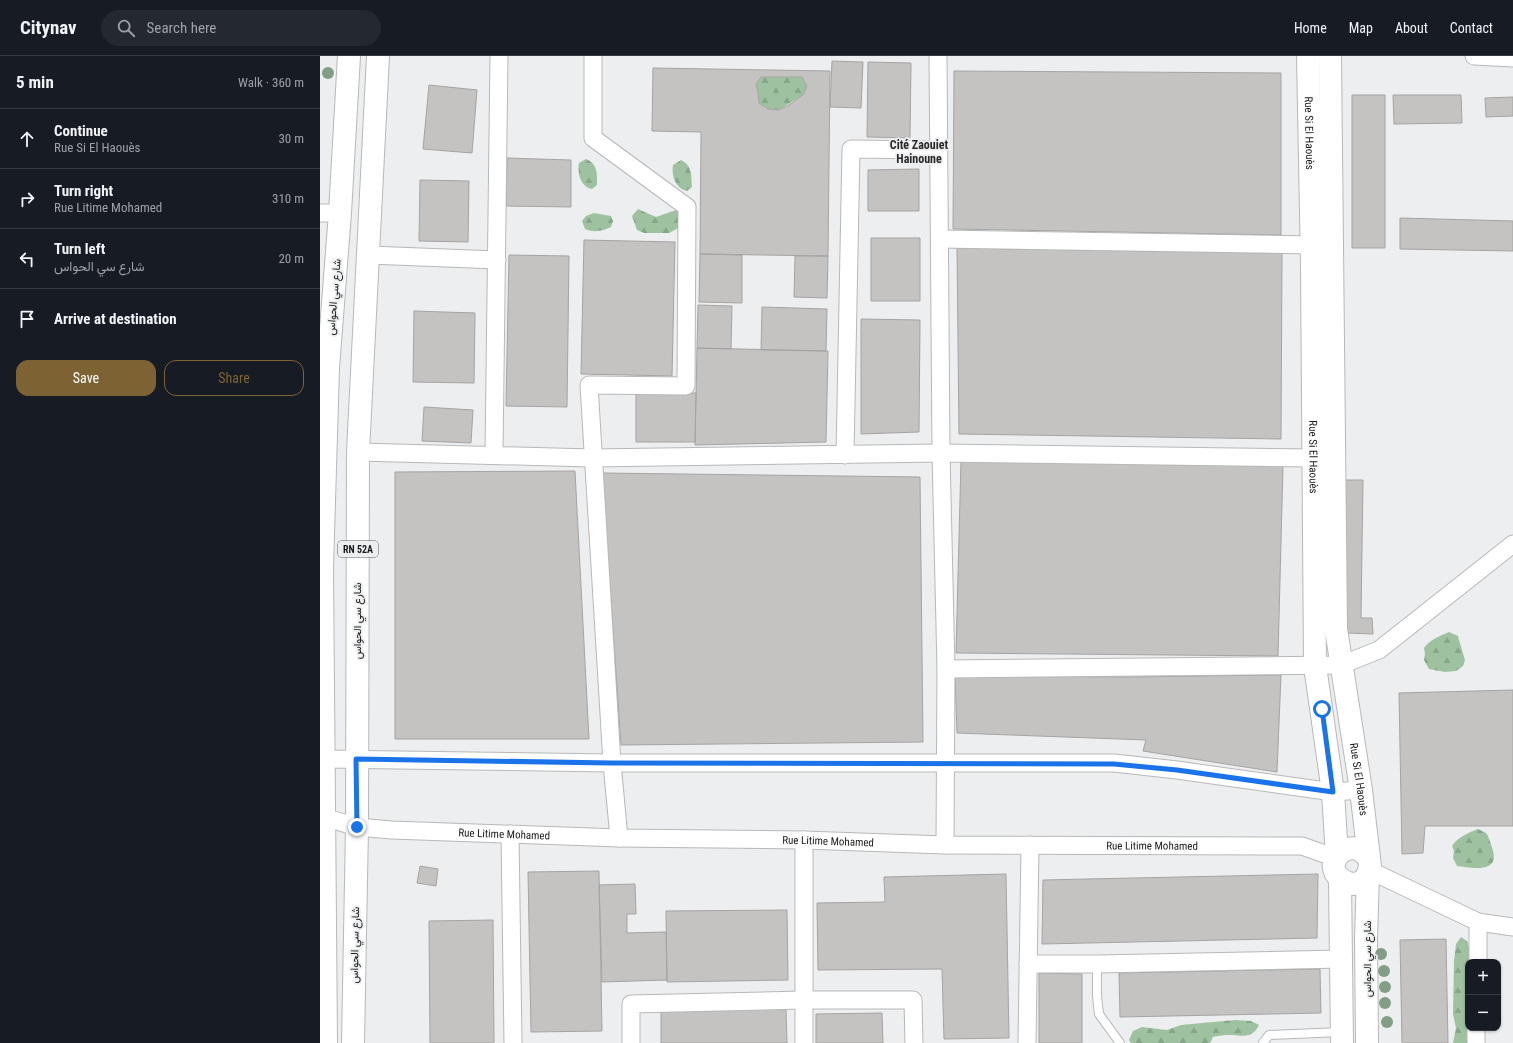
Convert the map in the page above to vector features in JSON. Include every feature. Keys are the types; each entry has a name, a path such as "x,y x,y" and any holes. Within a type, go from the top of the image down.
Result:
{"street":[{"name":"شارع سي الحواس","path":"326,1043 322,816 324,759 322,535 324,368 330,213 349,56"},
{"name":"شارع سي الحواس","path":"354,1043 357,827 358,452 378,56"},
{"path":"494,455 500,56"},
{"path":"592,56 593,138 687,207 686,386 589,385 592,458 612,763 619,838"},
{"path":"938,56 941,453 946,669 945,845"},
{"name":"Rue Si El Haouès","path":"1308,56 1315,666 1333,792 1336,858"},
{"name":"Rue Si El Haouès","path":"1330,56 1336,629 1361,790 1368,867"},
{"path":"1474,56 1513,58"},
{"path":"845,455 851,149 939,150"},
{"path":"940,239 1311,245"},
{"path":"369,255 497,260"},
{"path":"358,452 592,458 941,453 1312,458"},
{"path":"946,669 1341,665 1379,650 1513,544"},
{"path":"324,759 612,763 946,762 1114,764 1177,770 1333,792 1361,790"},
{"name":"Rue Litime Mohamed","path":"322,816 357,827 392,830 619,838 804,840 945,845 1302,846 1336,858"},
{"path":"510,834 513,1043"},
{"path":"804,840 804,1043"},
{"path":"1027,1043 1030,845"},
{"path":"1342,1038 1340,880 1334,868 1336,858 1344,850 1358,849 1368,867 1478,922 1513,926"},
{"name":"شارع سي الحواس","path":"1367,1043 1366,938 1368,867"},
{"path":"1340,880 1350,884 1361,882 1368,867"},
{"path":"1478,922 1478,959"},
{"path":"1028,964 1340,959"},
{"path":"631,1043 631,1004 803,1000 913,1000 914,1043"},
{"path":"1476,1031 1476,1043"}],"lane":[{"path":"1097,964 1097,996 1099,1014 1120,1043"},
{"path":"1262,1043 1269,1035 1342,1038"}],"green space":[{"path":"761,77 802,77 807,86 803,95 779,110 768,109 759,103 756,84"},
{"path":"586,159 593,164 596,170 597,185 592,189 585,186 579,176 579,163"},
{"path":"681,160 688,165 691,172 692,187 687,191 683,190 677,185 673,173 673,165"},
{"path":"638,209 656,217 679,209 680,227 669,233 644,233 637,230 632,216"},
{"path":"594,213 611,216 613,221 611,227 598,231 585,229 582,221 586,216"},
{"path":"1449,632 1458,636 1465,660 1463,666 1456,671 1445,672 1429,669 1424,660 1424,648 1432,640"},
{"path":"1478,829 1486,833 1488,836 1494,855 1492,863 1489,866 1478,868 1457,866 1453,858 1454,851 1452,846 1460,838"},
{"path":"1461,937 1467,941 1469,950 1469,959 1465,959 1465,1031 1469,1031 1470,1043 1453,1043 1456,1028 1453,1014 1454,961 1456,944"},
{"path":"1235,1020 1251,1021 1259,1025 1253,1033 1249,1035 1225,1035 1213,1037 1210,1043 1131,1043 1129,1040 1133,1031 1142,1027 1167,1030 1181,1025"}],"building":[{"path":"832,61 863,62 861,108 830,107"},
{"path":"868,62 911,63 910,138 867,137"},
{"path":"653,68 830,71 828,256 700,254 701,132 652,131","holes":["761,77 802,77 807,86 803,95 789,105 779,110 768,109 759,103 756,84"]},
{"path":"954,71 1281,73 1281,235 953,229"},
{"path":"429,85 477,90 472,153 423,149"},
{"path":"1352,95 1385,95 1385,248 1352,248"},
{"path":"1393,95 1461,95 1462,123 1394,124"},
{"path":"1513,97 1513,116 1486,117 1485,98"},
{"path":"507,158 571,160 571,207 506,206"},
{"path":"919,169 919,211 868,211 868,170"},
{"path":"420,180 469,181 468,242 419,241"},
{"path":"1400,218 1513,221 1513,251 1400,249"},
{"path":"871,238 920,238 920,301 871,301"},
{"path":"584,240 675,242 672,376 581,374"},
{"path":"957,248 1282,253 1281,439 959,434"},
{"path":"700,254 742,255 742,303 699,302"},
{"path":"509,255 569,256 567,407 506,406"},
{"path":"795,256 828,256 827,298 794,297"},
{"path":"698,305 732,306 731,349 697,348"},
{"path":"762,307 827,309 826,351 761,350"},
{"path":"414,311 475,313 474,383 413,382"},
{"path":"861,319 920,320 919,432 861,434"},
{"path":"697,348 828,351 826,442 695,445"},
{"path":"696,393 695,442 636,442 636,394"},
{"path":"424,407 473,410 471,443 422,441"},
{"path":"961,461 1283,466 1278,656 956,653"},
{"path":"575,471 589,739 395,739 395,472"},
{"path":"602,473 920,477 923,742 621,745"},
{"path":"1344,480 1363,480 1361,618 1372,618 1373,634 1347,633"},
{"path":"1281,675 1277,772 1143,751 1146,740 957,733 955,676 1126,677"},
{"path":"1513,690 1513,826 1425,826 1423,853 1402,854 1399,693"},
{"path":"420,866 438,869 436,886 417,883"},
{"path":"599,871 602,1031 531,1032 528,872"},
{"path":"1006,874 1009,1038 944,1039 942,969 818,970 817,903 885,902 884,877"},
{"path":"1318,874 1317,938 1042,944 1043,880"},
{"path":"635,884 636,914 627,914 627,933 666,932 667,980 602,982 599,885"},
{"path":"787,910 788,980 667,982 666,911"},
{"path":"493,920 494,1043 430,1043 429,921"},
{"path":"1446,939 1448,1043 1402,1043 1400,940"},
{"path":"1320,969 1321,1013 1120,1017 1119,973"},
{"path":"1039,973 1082,974 1082,1043 1039,1043"},
{"path":"786,1009 787,1043 661,1043 661,1011"},
{"path":"882,1013 883,1043 816,1043 816,1014"}],"district":[{"name":"Cité Zaouiet Hainoune","path":"919,152"}],"route":[{"path":"357,827 356,759 612,763 946,762 1114,764 1177,770 1333,792 1322,709"}]}
